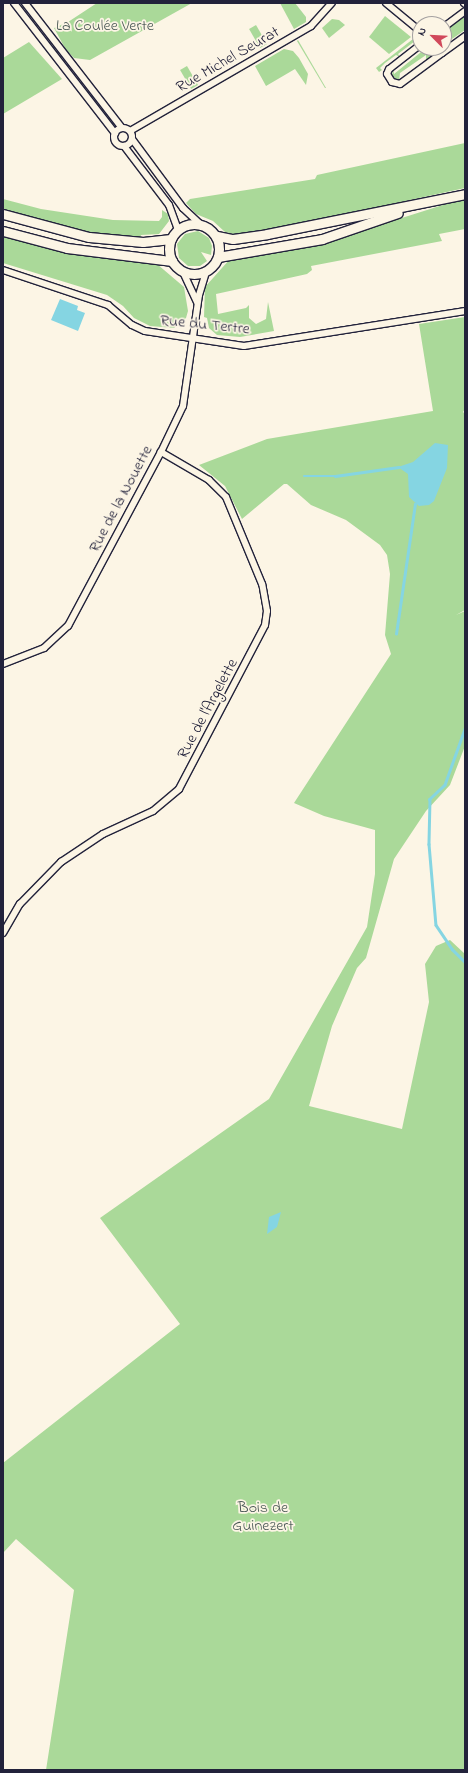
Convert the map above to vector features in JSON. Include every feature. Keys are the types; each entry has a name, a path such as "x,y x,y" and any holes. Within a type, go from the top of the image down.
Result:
{"main road":[{"path":"216,236 233,239 267,234 465,194"},
{"path":"218,257 322,238 434,201"},
{"path":"3,214 89,237 143,242 171,239"},
{"path":"188,224 200,224 209,228 216,236 220,247 218,257 206,272 196,274 183,272 172,261 169,250 171,239 178,230 188,224"},
{"path":"3,231 67,248 172,261"}],"street":[{"path":"14,3 115,133 116,142 124,146 169,205 178,230"},
{"path":"25,3 122,128 130,132 132,139 182,208 200,224"},
{"name":"Rue Michel Seurat","path":"130,132 311,26 332,3"},
{"path":"386,3 412,24"},
{"path":"452,21 465,11"},
{"path":"452,43 465,36"},
{"path":"412,50 389,68 387,74 392,82 400,84 433,56"},
{"path":"115,133 122,128"},
{"path":"124,146 132,139"},
{"name":"Rue du Tertre","path":"3,270 108,304 132,325 145,331 244,346 465,311"},
{"name":"Rue de la Nouette","path":"183,272 197,304"},
{"name":"Rue de la Nouette","path":"3,664 44,648 68,626 161,452 183,406 194,339 197,304 206,272"},
{"name":"Rue de l'Argelette","path":"3,933 20,904 61,862 103,834 153,811 179,789 265,625 267,611 262,584 226,497 210,480 161,452"}],"green space":[{"name":"La Coulée Verte","path":"97,3 192,3 90,60 74,58 66,50 54,28 68,22"},
{"path":"280,3 295,3 306,17 306,22 294,29"},
{"path":"385,16 411,37 389,54 369,37"},
{"path":"465,16 465,30 452,39 452,26"},
{"path":"332,19 339,20 345,25 329,38 322,28"},
{"path":"256,25 267,44 260,48 249,29"},
{"path":"298,40 326,88 297,41"},
{"path":"412,40 412,43 398,54 400,57 396,55 380,68 382,70 379,72 376,68"},
{"path":"29,42 62,79 3,114 3,58"},
{"path":"284,49 293,51 299,58 308,74 306,85 295,69 266,86 255,66"},
{"path":"416,56 425,56 400,73 399,81 392,76 393,67 394,74"},
{"path":"426,56 434,56 426,61"},
{"path":"187,66 198,85 191,89 180,70"},
{"path":"465,143 465,188 301,224 238,235 225,232 213,221 196,214 186,203 190,199 315,179 317,175"},
{"path":"465,198 465,229 439,234 442,241 311,266 312,270 307,274 216,294 218,314 246,308 249,305 249,318 256,324 266,319 268,302 274,331 240,337 217,335 209,328 207,318 204,317 205,287 230,259 348,235"},
{"path":"3,199 41,209 113,220 159,221 162,217 162,210 168,214 169,221 159,234 141,235 140,239 91,233 3,212"},
{"path":"198,231 209,238 212,246 211,255 201,252 207,261 200,266 188,266 179,258 177,244 185,234"},
{"path":"3,232 139,259 139,262 157,264 184,287 188,311 186,318 174,328 150,326 134,318 123,306 107,295 3,263"},
{"name":"Bois de Guinezert","path":"465,317 465,409 463,412 465,414 465,610 456,615 465,611 465,746 450,785 426,811 394,859 366,958 357,968 332,1026 309,1106 402,1129 429,1002 425,964 436,946 450,940 465,954 465,1770 46,1770 74,1590 16,1539 3,1553 3,1463 180,1324 100,1218 269,1099 367,927 375,874 375,830 324,816 294,803 391,654 385,635 390,574 387,555 380,545 346,520 311,505 287,484 284,484 242,519 225,486 199,465 267,439 433,411 419,324"}],"water":[{"path":"60,299 78,306 77,310 85,313 78,331 51,320"},
{"path":"435,443 448,445 447,468 434,501 429,505 419,506 409,497 408,474 398,467 413,462"},
{"path":"281,1212 277,1227 267,1234 269,1217"}],"waterway":[{"path":"304,476 335,476 398,467"},
{"path":"396,634 415,504"},
{"path":"465,729 445,785 430,799 429,844 436,925 452,949 465,962"}]}
